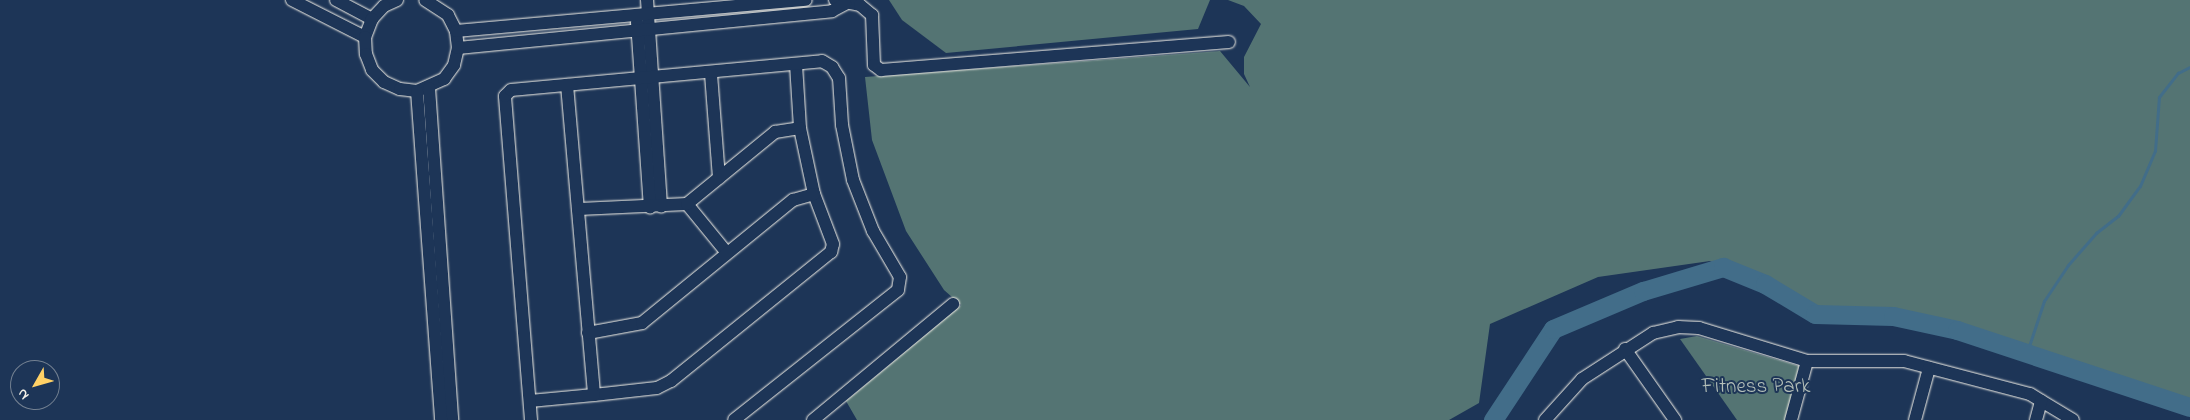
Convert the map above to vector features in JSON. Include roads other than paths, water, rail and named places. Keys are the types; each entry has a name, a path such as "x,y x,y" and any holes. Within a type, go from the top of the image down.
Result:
{"street":[{"path":"292,0 365,37"},
{"path":"336,0 372,18"},
{"path":"397,0 384,6 372,18 365,37 366,54 378,76 400,90 423,89 444,78 454,65 458,48 456,31 448,15 425,0"},
{"path":"647,0 643,22 641,78 656,208"},
{"path":"458,48 806,0"},
{"path":"456,31 832,12 840,2 860,4 872,15 874,65 881,70 1229,42"},
{"path":"643,22 655,78 656,208"},
{"path":"531,420 505,96 511,90 641,78 711,74 822,61 832,67 839,78 842,125 853,180 873,231 900,277 898,290 734,420"},
{"path":"530,401 657,388 671,381 831,252 833,244 814,194 800,128 796,65"},
{"path":"711,74 719,178"},
{"path":"567,85 594,395"},
{"path":"423,89 441,420"},
{"path":"423,89 452,420"},
{"path":"578,209 656,208 688,204 775,132 800,128"},
{"path":"588,333 642,323 793,200 814,194"},
{"path":"688,204 726,253"},
{"path":"813,420 953,304"},
{"path":"1545,420 1582,379 1625,349 1653,334 1678,327 1699,328 1807,361 1904,361 2030,394 2073,420"},
{"path":"1625,349 1675,420"},
{"path":"1791,420 1807,361"},
{"path":"1915,420 1929,368"},
{"path":"2036,420 2041,401"}],"waterway":[{"path":"2027,352 2044,301 2068,265 2096,233 2118,216 2140,186 2155,151 2159,97 2178,73 2190,67"},
{"path":"1493,420 1553,329 1643,291 1723,267 1765,284 1815,314 1893,316 1957,330 2190,407"}],"park label":[{"name":"Fitness Park","path":"1756,387"}]}
